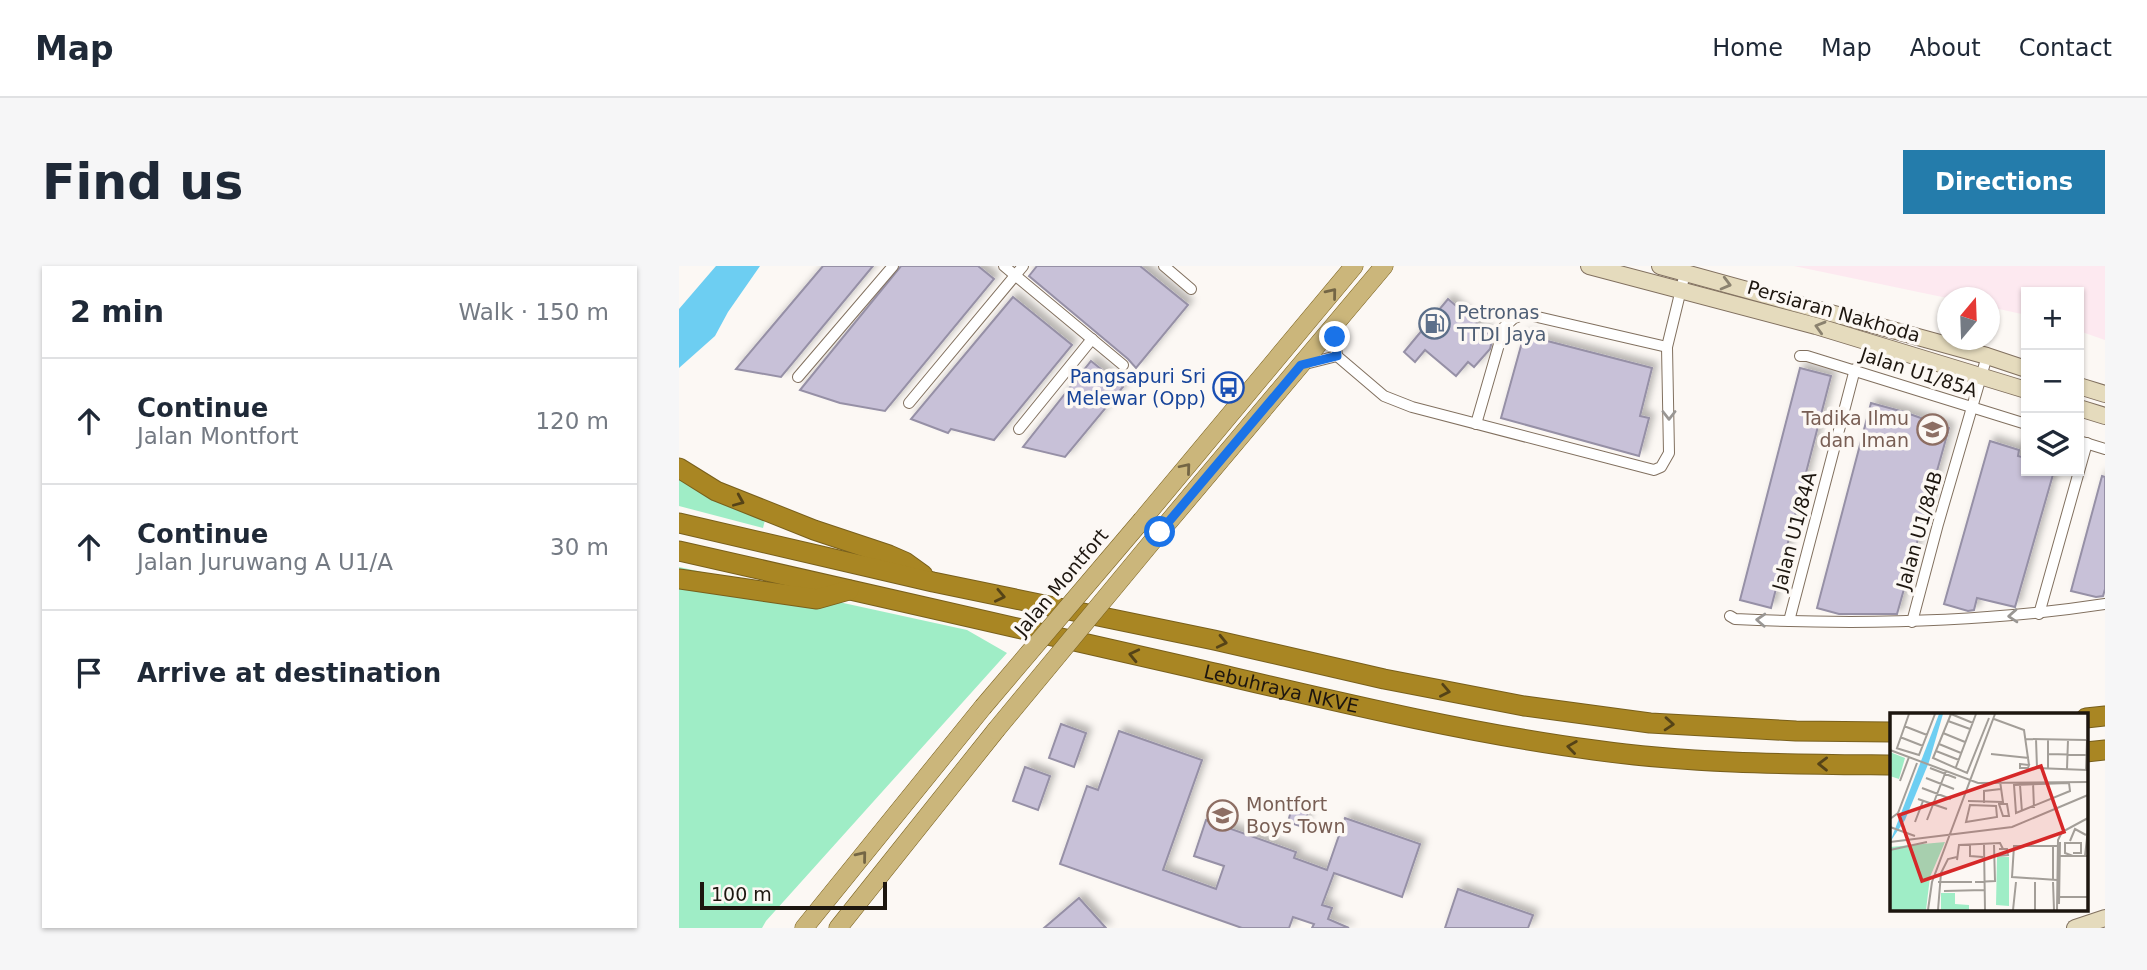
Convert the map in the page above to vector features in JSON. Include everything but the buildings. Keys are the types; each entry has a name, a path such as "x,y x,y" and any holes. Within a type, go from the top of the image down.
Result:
{"highway":[{"path":"679,468 716,491 750,506 897,559 933,582"},
{"name":"Lebuhraya NKVE","path":"679,523 933,582 1227,643 1384,679 1524,706 1650,723 1796,731 1890,732"},
{"name":"Lebuhraya NKVE","path":"679,551 1329,701 1513,738 1597,751 1669,758 1890,765"},
{"path":"679,579 817,599 850,590"},
{"path":"2087,718 2105,716"},
{"path":"2087,752 2105,750"}],"main road":[{"name":"Jalan Montfort","path":"804,928 983,707 1354,266"},
{"path":"838,928 996,730 1384,266"}],"street":[{"path":"798,377 893,266"},
{"path":"1004,266 1019,271 1092,340 1123,365"},
{"path":"1164,266 1191,289"},
{"name":"Persiaran Nakhoda","path":"1589,266 1816,326 2021,388"},
{"name":"Persiaran Nakhoda","path":"1660,266 2021,367"},
{"path":"909,402 1019,271"},
{"path":"1337,323 1337,356 1384,397 1412,407 1654,470 1661,467 1669,453 1667,347 1685,273"},
{"path":"1476,424 1504,327 1514,318 1525,314 1667,347"},
{"path":"1019,429 1092,340"},
{"path":"1301,365 1337,356"},
{"name":"Jalan U1/85A","path":"1800,356 1855,369 2021,423"},
{"name":"Jalan U1/84B","path":"1912,622 1987,356"},
{"name":"Jalan U1/84A","path":"1789,621 1855,369"},
{"path":"2084,388 2105,394"},
{"path":"2084,410 2105,416"},
{"path":"2084,442 2105,449"},
{"path":"2039,614 2074,476"},
{"path":"1730,616 1735,619 1789,621 1912,622 2039,614 2105,604"},
{"path":"2075,928 2105,918"}],"shaded area":[{"path":"1794,266 2105,266 2105,340 2084,333 2084,287 2021,287 2021,314 2000,309 2000,287 1937,287 1937,296"}],"green space":[{"path":"679,478 766,516 763,528 679,506"},
{"path":"679,567 967,630 1007,653 762,928 679,928"}],"water":[{"path":"716,266 760,266 715,336 679,368 679,309"}],"place":[{"name":"Petronas TTDI Jaya","path":"1434,323"},
{"name":"Pangsapuri Sri Melewar (Opp)","path":"1229,387"},
{"name":"Tadika Ilmu dan Iman","path":"1932,429"},
{"name":"Montfort Boys Town","path":"1223,815"}],"route":[{"path":"1160,532 1301,365 1337,356 1335,337"}]}
